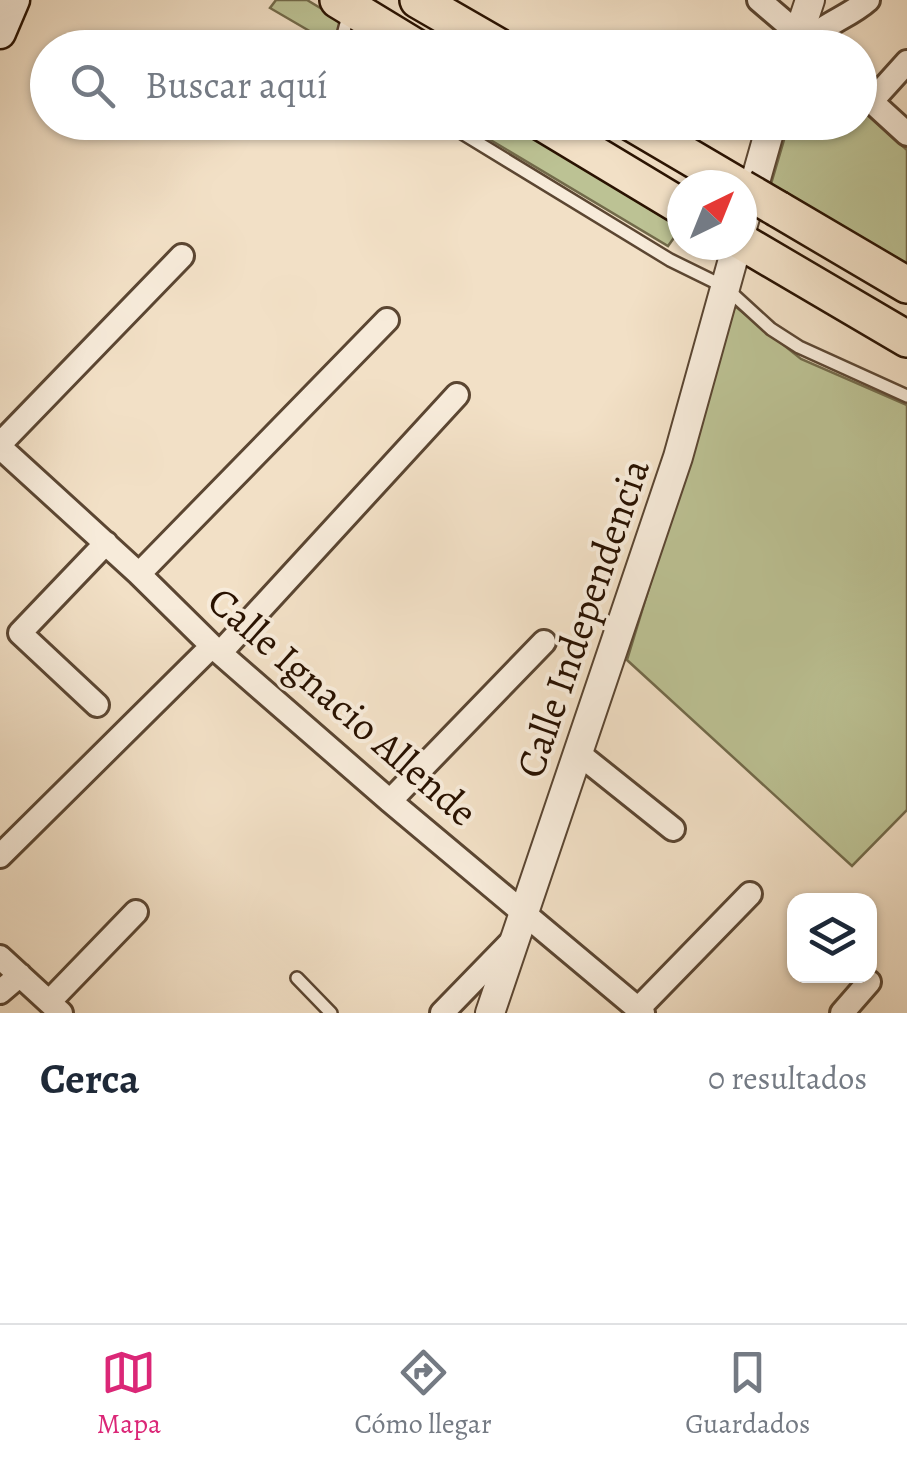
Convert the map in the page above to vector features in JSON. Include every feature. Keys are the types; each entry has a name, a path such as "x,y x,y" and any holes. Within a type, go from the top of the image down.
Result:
{"main road":[{"path":"0,34 14,0"},
{"path":"418,0 469,30"},
{"path":"344,4 387,30"},
{"path":"571,140 667,198"},
{"path":"661,140 712,170"},
{"path":"757,197 907,285"},
{"path":"757,251 907,338"}],"street":[{"path":"759,0 791,30"},
{"path":"806,30 810,0"},
{"path":"819,30 868,0"},
{"path":"877,86 907,62"},
{"path":"877,107 906,133"},
{"path":"757,175 767,140"},
{"path":"0,446 182,256"},
{"name":"Calle Independencia","path":"490,1013 678,458 734,260"},
{"path":"140,574 387,320"},
{"path":"0,856 216,649 456,395"},
{"name":"Calle Ignacio Allende","path":"0,446 216,649 390,800 519,926 640,1011"},
{"path":"98,704 20,633 106,543"},
{"path":"390,800 544,642"},
{"path":"578,753 673,829"},
{"path":"640,1011 750,894"},
{"path":"0,957 55,1008 136,912"},
{"path":"442,1013 519,926"},
{"path":"0,992 20,975"},
{"path":"842,1013 868,983"}],"lane":[{"path":"343,30 344,4"},
{"path":"473,140 670,260 725,287 771,330 799,348 907,396"},
{"path":"298,978 332,1013"}],"green space":[{"path":"276,0 307,0 357,30 308,30 270,8"},
{"path":"877,123 907,150 907,264 771,184 784,140 877,140"},
{"path":"490,140 536,140 667,220 667,245"},
{"path":"735,306 801,359 907,405 907,810 852,866 627,660"}]}
